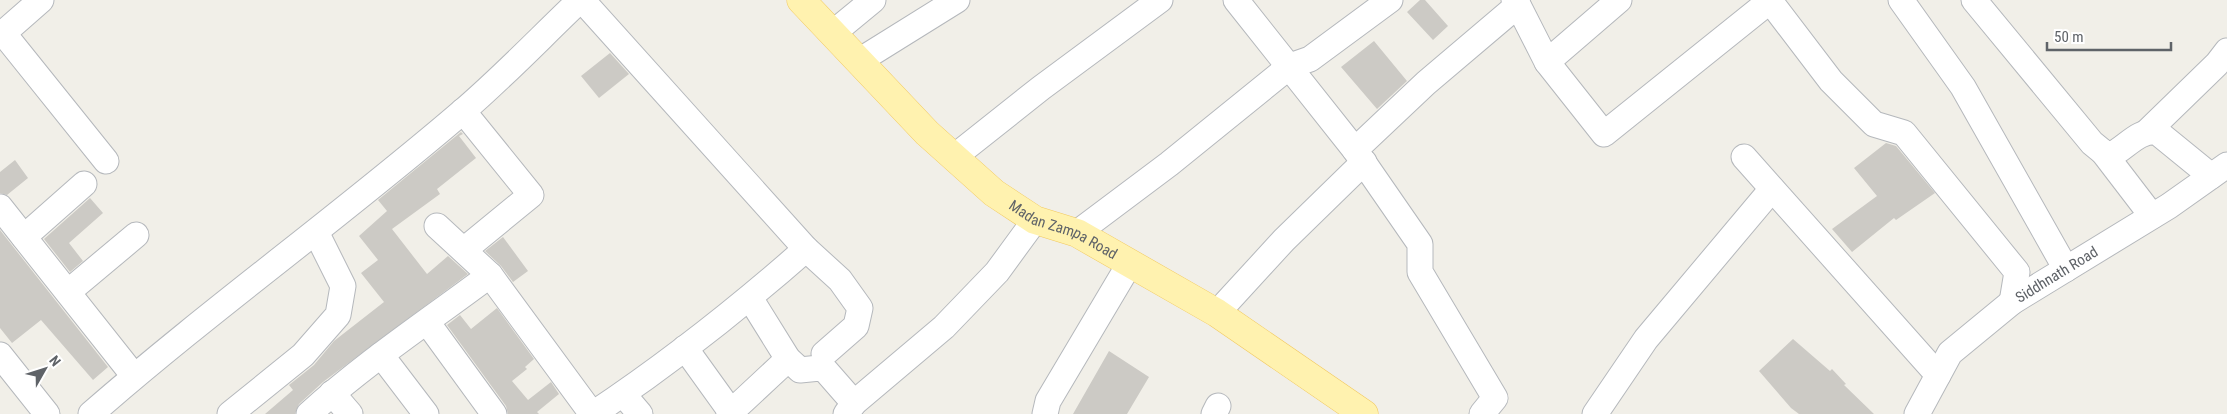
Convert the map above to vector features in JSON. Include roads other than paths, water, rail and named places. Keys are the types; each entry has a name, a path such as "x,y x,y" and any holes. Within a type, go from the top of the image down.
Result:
{"main road":[{"name":"Madan Zampa Road","path":"801,0 927,134 994,193 1035,220 1077,233 1217,313 1364,414"}],"street":[{"path":"41,0 2,35 106,161"},
{"path":"91,414 134,376 316,232 463,111 581,0 806,249 840,280 860,308 856,326 824,354"},
{"path":"833,33 873,0"},
{"path":"859,61 957,0"},
{"path":"954,157 1041,88 1160,0"},
{"path":"1236,0 1360,156 1420,244 1420,272 1494,398 1482,414"},
{"path":"1077,233 1169,164 1290,66 1310,59 1390,0"},
{"path":"1547,62 1619,0"},
{"path":"1217,313 1426,83 1516,3 1547,62 1604,134 1770,0 1831,81 1874,124 1904,133 2017,272 2012,302"},
{"path":"1901,0 1964,87 2066,268"},
{"path":"1974,0 2092,143 2103,152 2152,216"},
{"path":"2103,152 2111,155 2148,131 2217,64 2227,51"},
{"path":"463,111 531,195 464,250"},
{"path":"2148,131 2157,132 2219,171"},
{"path":"1744,157 1938,375"},
{"name":"Siddhnath Road","path":"1917,414 1950,353 2012,302 2152,216 2219,171"},
{"path":"24,237 84,184"},
{"path":"1595,414 1646,339 1772,189"},
{"path":"0,207 134,376"},
{"path":"750,298 788,359 800,370 820,368 826,371 850,408 944,328 997,272 1035,220"},
{"path":"437,226 490,275 593,414 623,394 750,298 806,249"},
{"path":"230,414 303,355 338,315 343,286 316,232"},
{"path":"68,292 136,235"},
{"path":"1045,414 1048,401 1130,263"},
{"path":"309,414 332,393 381,355 490,275"},
{"path":"427,322 494,414"},
{"path":"685,348 730,413 788,359"},
{"path":"0,355 47,414"},
{"path":"381,355 426,414"},
{"path":"332,393 350,414"},
{"path":"623,394 640,414"}]}
